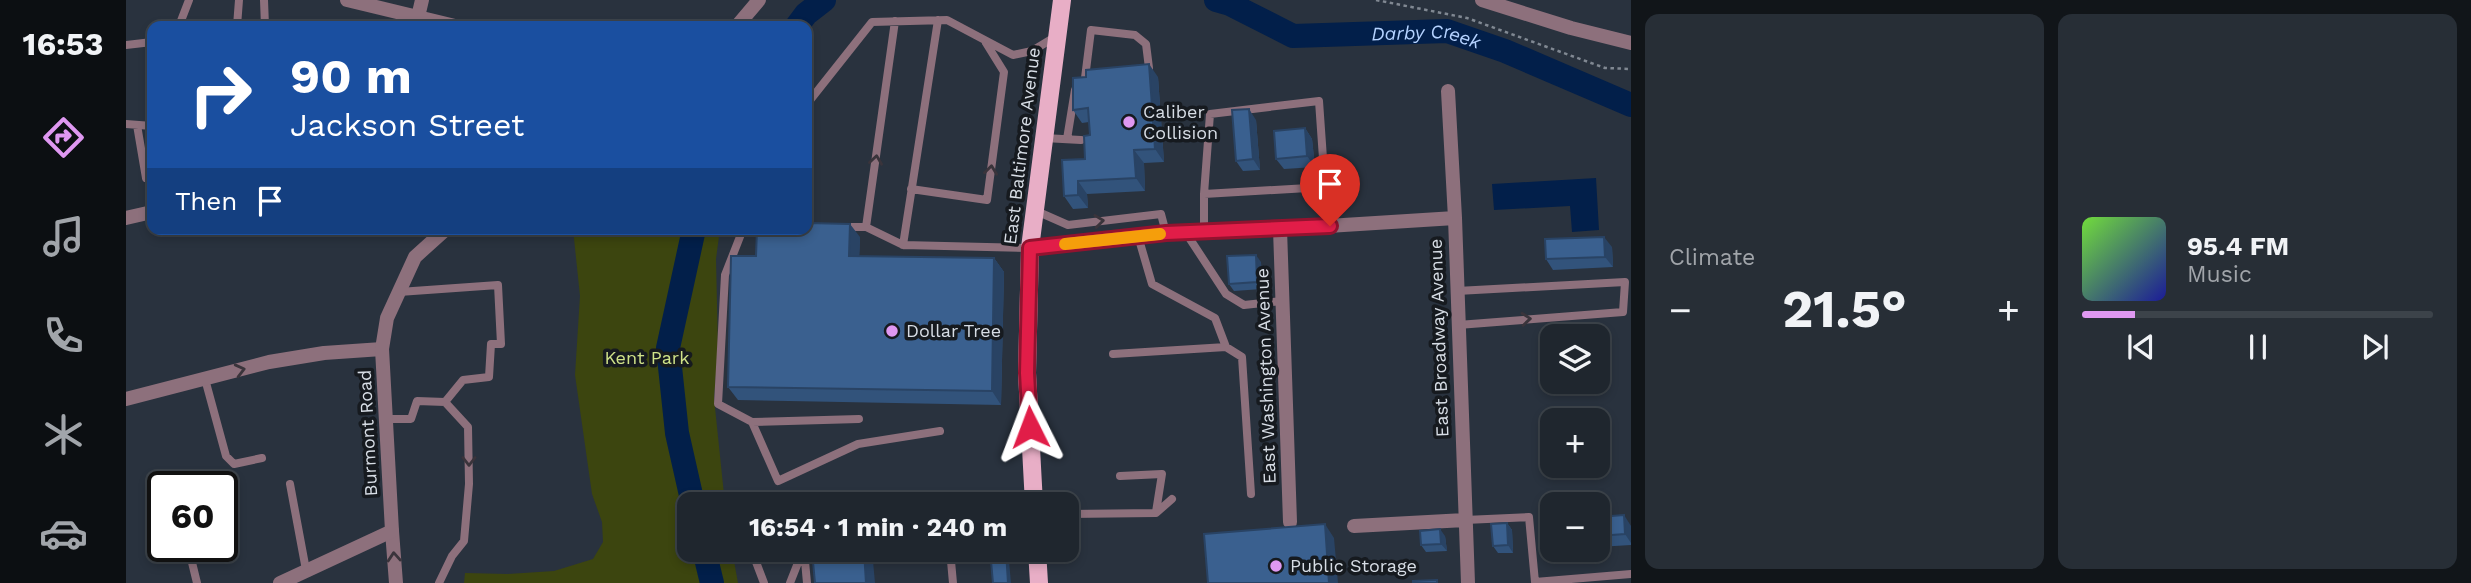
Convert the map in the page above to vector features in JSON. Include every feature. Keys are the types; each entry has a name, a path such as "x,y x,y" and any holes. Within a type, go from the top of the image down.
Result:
{"main road":[{"name":"East Baltimore Avenue","path":"1033,492 1027,373 1030,248 1062,2"},
{"path":"1038,562 1039,583"}],"street":[{"path":"347,0 432,21"},
{"path":"418,18 422,0"},
{"path":"741,21 759,0"},
{"path":"1482,0 1631,43"},
{"name":"East Broadway Avenue","path":"1447,91 1455,218 1468,583"},
{"path":"126,219 147,213"},
{"path":"1030,248 1166,233 1455,218"},
{"name":"East Washington Avenue","path":"1280,229 1290,522"},
{"name":"Burmont Road","path":"396,583 382,349 387,318 415,257 439,235"},
{"path":"126,399 269,362 324,353 382,349"},
{"path":"1354,526 1465,520"},
{"path":"280,583 392,531"}],"lane":[{"path":"181,21 190,0"},
{"path":"237,21 239,0"},
{"path":"264,0 265,21"},
{"path":"903,245 938,20"},
{"path":"812,98 872,22 947,20 1013,55 1032,51 1057,36"},
{"path":"866,227 895,21"},
{"path":"1086,78 1091,30 1135,35 1146,44 1149,68 1136,71"},
{"path":"911,189 987,200 1004,72 985,40"},
{"path":"126,45 147,43"},
{"path":"1067,139 1077,80 1098,76"},
{"path":"1204,232 1210,114 1319,102 1330,226"},
{"path":"126,124 147,126"},
{"path":"137,125 147,178"},
{"path":"1044,138 1081,140"},
{"path":"1204,194 1325,187"},
{"path":"1034,210 1068,225 1161,214 1166,233"},
{"path":"833,227 866,227 903,245 1030,248"},
{"path":"1186,233 1226,294 1244,304 1282,301"},
{"path":"741,235 725,275 718,404 752,422 859,419"},
{"path":"1138,236 1153,284 1215,317 1226,347"},
{"path":"1457,291 1625,282 1627,311 1458,325"},
{"path":"398,292 498,285 501,344 491,344 489,377 463,380 445,402"},
{"path":"1113,354 1226,347 1242,357 1251,494"},
{"path":"205,379 226,456 234,464 262,458"},
{"path":"386,419 411,419 417,401 445,402 468,426 469,484 464,541 452,556 439,583"},
{"path":"752,422 778,481 858,444 940,431"},
{"path":"1119,476 1162,474 1156,513"},
{"path":"290,484 306,570"},
{"path":"1079,514 1156,513 1172,499"},
{"path":"1465,520 1530,516 1535,582 1631,574"},
{"path":"192,562 197,583"},
{"path":"756,562 764,583"},
{"path":"790,583 799,562"},
{"path":"805,562 807,583"},
{"path":"951,562 953,583"}],"path":[{"path":"1376,0 1467,18 1605,68 1631,69"}],"green space":[{"name":"Kent Park","path":"574,235 719,235 716,259 718,350 714,398 724,492 677,492 677,562 734,562 738,583 464,583 465,573 554,571 593,559 603,542 602,522 592,494 575,375 580,296"}],"water":[{"path":"1596,178 1599,230 1572,232 1570,206 1494,210 1492,184"}],"building":[{"name":"Caliber Collision","path":"1149,64 1155,149 1134,150 1136,178 1078,181 1078,195 1064,196 1062,160 1085,159 1084,136 1090,135 1088,108 1073,110 1073,78 1086,77 1086,70"},
{"path":"1249,109 1253,159 1236,161 1232,110"},
{"path":"1305,128 1307,156 1276,159 1274,131"},
{"path":"812,223 850,224 849,256 994,258 992,391 728,387 731,256 756,256 757,235 812,235"},
{"path":"1604,237 1605,257 1546,259 1545,239"},
{"path":"1256,255 1257,282 1229,284 1227,256"},
{"path":"1624,515 1625,534 1610,535 1610,516"},
{"path":"1507,523 1508,545 1493,546 1491,524"},
{"name":"Public Storage","path":"1325,524 1329,583 1208,583 1204,534"},
{"path":"1440,529 1441,544 1421,545 1420,531"},
{"path":"813,562 865,562 866,583 815,583"},
{"path":"991,562 1007,562 1008,583 993,583"},
{"path":"1437,580 1437,583 1413,583 1413,581"}],"waterway":[{"name":"Darby Creek","path":"801,21 824,0"},
{"name":"Darby Creek","path":"1216,0 1230,4 1293,36 1447,31 1505,51 1631,105"},
{"name":"Darby Creek","path":"690,492 677,433 668,348 693,235"},
{"name":"Darby Creek","path":"707,562 712,583"}],"slow traffic":[{"path":"1065,244 1160,234"}],"place":[{"name":"Caliber Collision","path":"1129,122"},
{"name":"Dollar Tree","path":"892,331"},
{"name":"Public Storage","path":"1276,566"}],"route":[{"path":"1030,427 1027,373 1030,248 1166,233 1330,226"}]}
